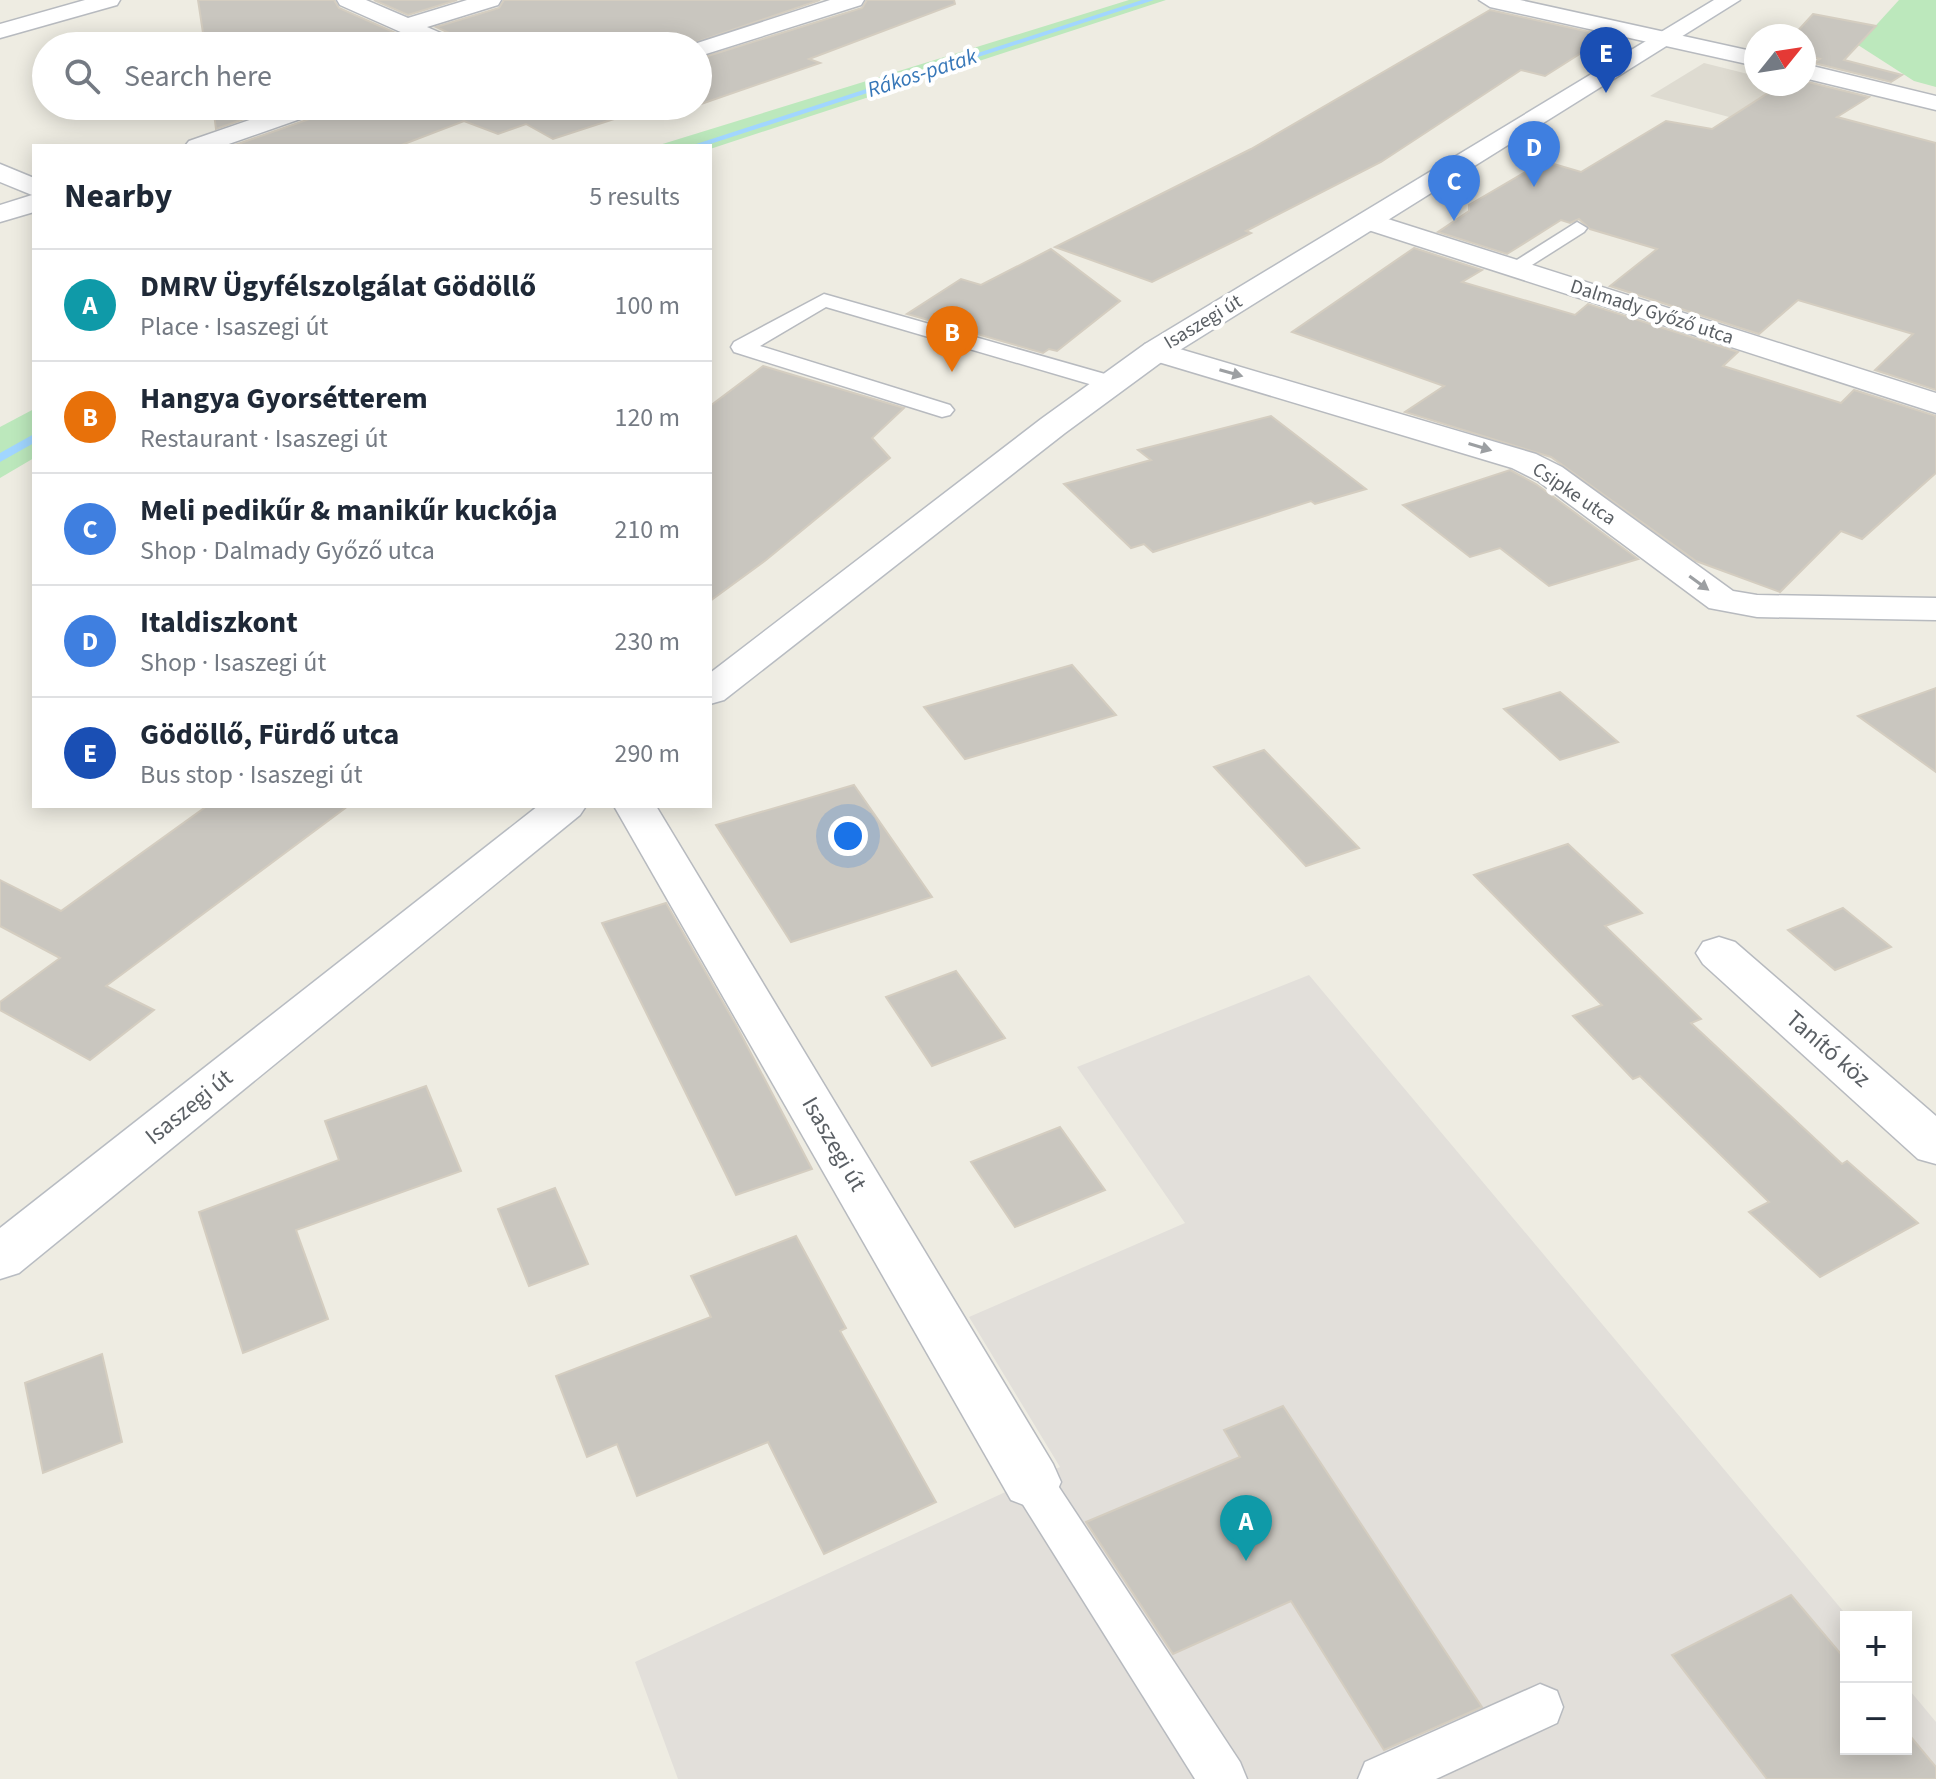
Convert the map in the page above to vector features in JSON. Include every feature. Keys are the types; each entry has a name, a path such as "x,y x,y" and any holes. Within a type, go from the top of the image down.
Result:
{"street":[{"path":"0,31 109,0"},
{"path":"348,0 420,32"},
{"path":"406,26 490,0"},
{"path":"712,45 853,0"},
{"path":"1490,0 1744,56"},
{"name":"Isaszegi út","path":"712,690 1156,351 1669,40 1729,0"},
{"path":"1816,74 1936,103"},
{"path":"204,144 273,120"},
{"path":"0,172 32,187"},
{"path":"0,214 32,204"},
{"name":"Dalmady Győző utca","path":"1369,221 1936,403"},
{"name":"Csipke utca","path":"1156,351 1524,461 1550,474 1722,600 1757,606 1936,609"},
{"name":"Isaszegi út","path":"0,1258 562,808"},
{"name":"Isaszegi út","path":"636,808 1032,1482"},
{"name":"Tanító köz","path":"1719,953 1936,1145"}],"lane":[{"path":"1514,268 1577,228"},
{"path":"942,410 742,347 824,300 1111,383"},
{"path":"1032,1482 1223,1779"},
{"path":"1382,1779 1540,1707"}],"shaded area":[{"path":"1704,63 1744,73 1744,96 1790,96 1804,137 1650,96"},
{"path":"1309,975 1843,1611 1840,1611 1840,1755 1912,1755 1912,1693 1936,1722 1936,1779 678,1779 635,1662 1060,1467 969,1317 1185,1223 1077,1067"}],"green space":[{"path":"1129,0 1166,0 712,148 712,144 662,144"},
{"path":"1899,0 1936,0 1936,87 1914,81 1858,45"},
{"path":"32,410 32,459 0,478 0,427"}],"building":[{"path":"198,0 334,0 339,8 393,32 203,32"},
{"path":"374,0 457,0 408,15"},
{"path":"504,0 820,0 712,37 712,32 447,32 436,27 499,8"},
{"path":"867,0 954,0 955,4 809,59 820,63 712,100 712,55 862,8"},
{"path":"1490,10 1608,36 1545,76 1521,70 1381,162 1246,231 1251,233 1152,282 1055,247 1251,149"},
{"path":"1813,14 1876,26 1844,60 1902,75 1891,82 1816,63 1820,59 1816,58 1816,24 1804,24"},
{"path":"1816,84 1869,97 1837,117 1936,143 1936,390 1875,370 1913,334 1798,300 1759,334 1610,286 1657,249 1590,229 1579,219 1570,223 1561,220 1507,254 1438,232 1469,211 1469,205 1544,161 1581,172 1666,121 1712,129 1763,96 1816,96"},
{"path":"215,120 241,120 216,129"},
{"path":"307,120 611,120 553,139 526,124 498,134 464,121 404,144 238,144"},
{"path":"1414,248 1482,270 1462,282 1575,315 1588,304 1738,352 1723,366 1841,403 1854,390 1936,416 1936,473 1862,539 1841,531 1780,592 1696,561 1551,457 1405,412 1444,386 1292,332"},
{"path":"1051,249 1120,301 1057,351 1049,349 1043,353 907,314 961,279 981,285"},
{"path":"763,366 904,408 872,438 890,458 766,560 712,600 712,404"},
{"path":"1271,416 1366,489 1315,504 1311,501 1153,552 1144,544 1131,548 1064,484 1151,460 1138,450"},
{"path":"1510,470 1536,484 1638,559 1549,586 1500,548 1470,557 1403,505"},
{"path":"1072,665 1116,715 965,759 924,707"},
{"path":"1936,688 1936,772 1858,716"},
{"path":"1560,692 1618,742 1560,760 1504,709"},
{"path":"1264,750 1359,848 1306,866 1214,767"},
{"path":"854,785 932,897 791,942 716,825"},
{"path":"204,808 345,808 106,986 154,1010 90,1060 0,1010 0,1002 60,958 0,926 0,880 61,911"},
{"path":"1568,844 1642,913 1605,926 1701,1019 1691,1023 1842,1164 1847,1161 1918,1223 1820,1277 1749,1212 1769,1202 1640,1076 1633,1079 1573,1016 1602,1005 1474,875"},
{"path":"666,903 736,1025 812,1169 736,1195 602,923"},
{"path":"1843,908 1891,947 1835,970 1788,930"},
{"path":"956,971 1005,1038 932,1066 886,997"},
{"path":"426,1086 461,1171 296,1230 328,1319 243,1353 199,1212 339,1160 325,1121"},
{"path":"1060,1127 1105,1190 1015,1227 971,1162"},
{"path":"555,1188 588,1264 529,1286 498,1209"},
{"path":"796,1236 846,1328 840,1331 936,1502 824,1554 768,1442 637,1496 617,1444 587,1457 556,1376 711,1317 691,1276"},
{"path":"102,1354 122,1442 43,1473 25,1383"},
{"path":"1283,1406 1482,1707 1384,1750 1291,1601 1173,1654 1086,1522 1240,1457 1224,1430"},
{"path":"1791,1595 1840,1653 1840,1755 1912,1755 1912,1738 1936,1767 1936,1779 1767,1779 1672,1655"}],"waterway":[{"name":"Rákos-patak","path":"701,144 1150,0"},
{"name":"Rákos-patak","path":"0,458 32,439"}],"place":[{"name":"Gödöllő, Fürdő utca","path":"1606,93"},
{"name":"Italdiszkont","path":"1534,187"},
{"name":"Meli pedikűr & manikűr kuckója","path":"1454,221"},
{"name":"Hangya Gyorsétterem","path":"952,372"},
{"name":"DMRV Ügyfélszolgálat Gödöllő","path":"1246,1561"}]}
